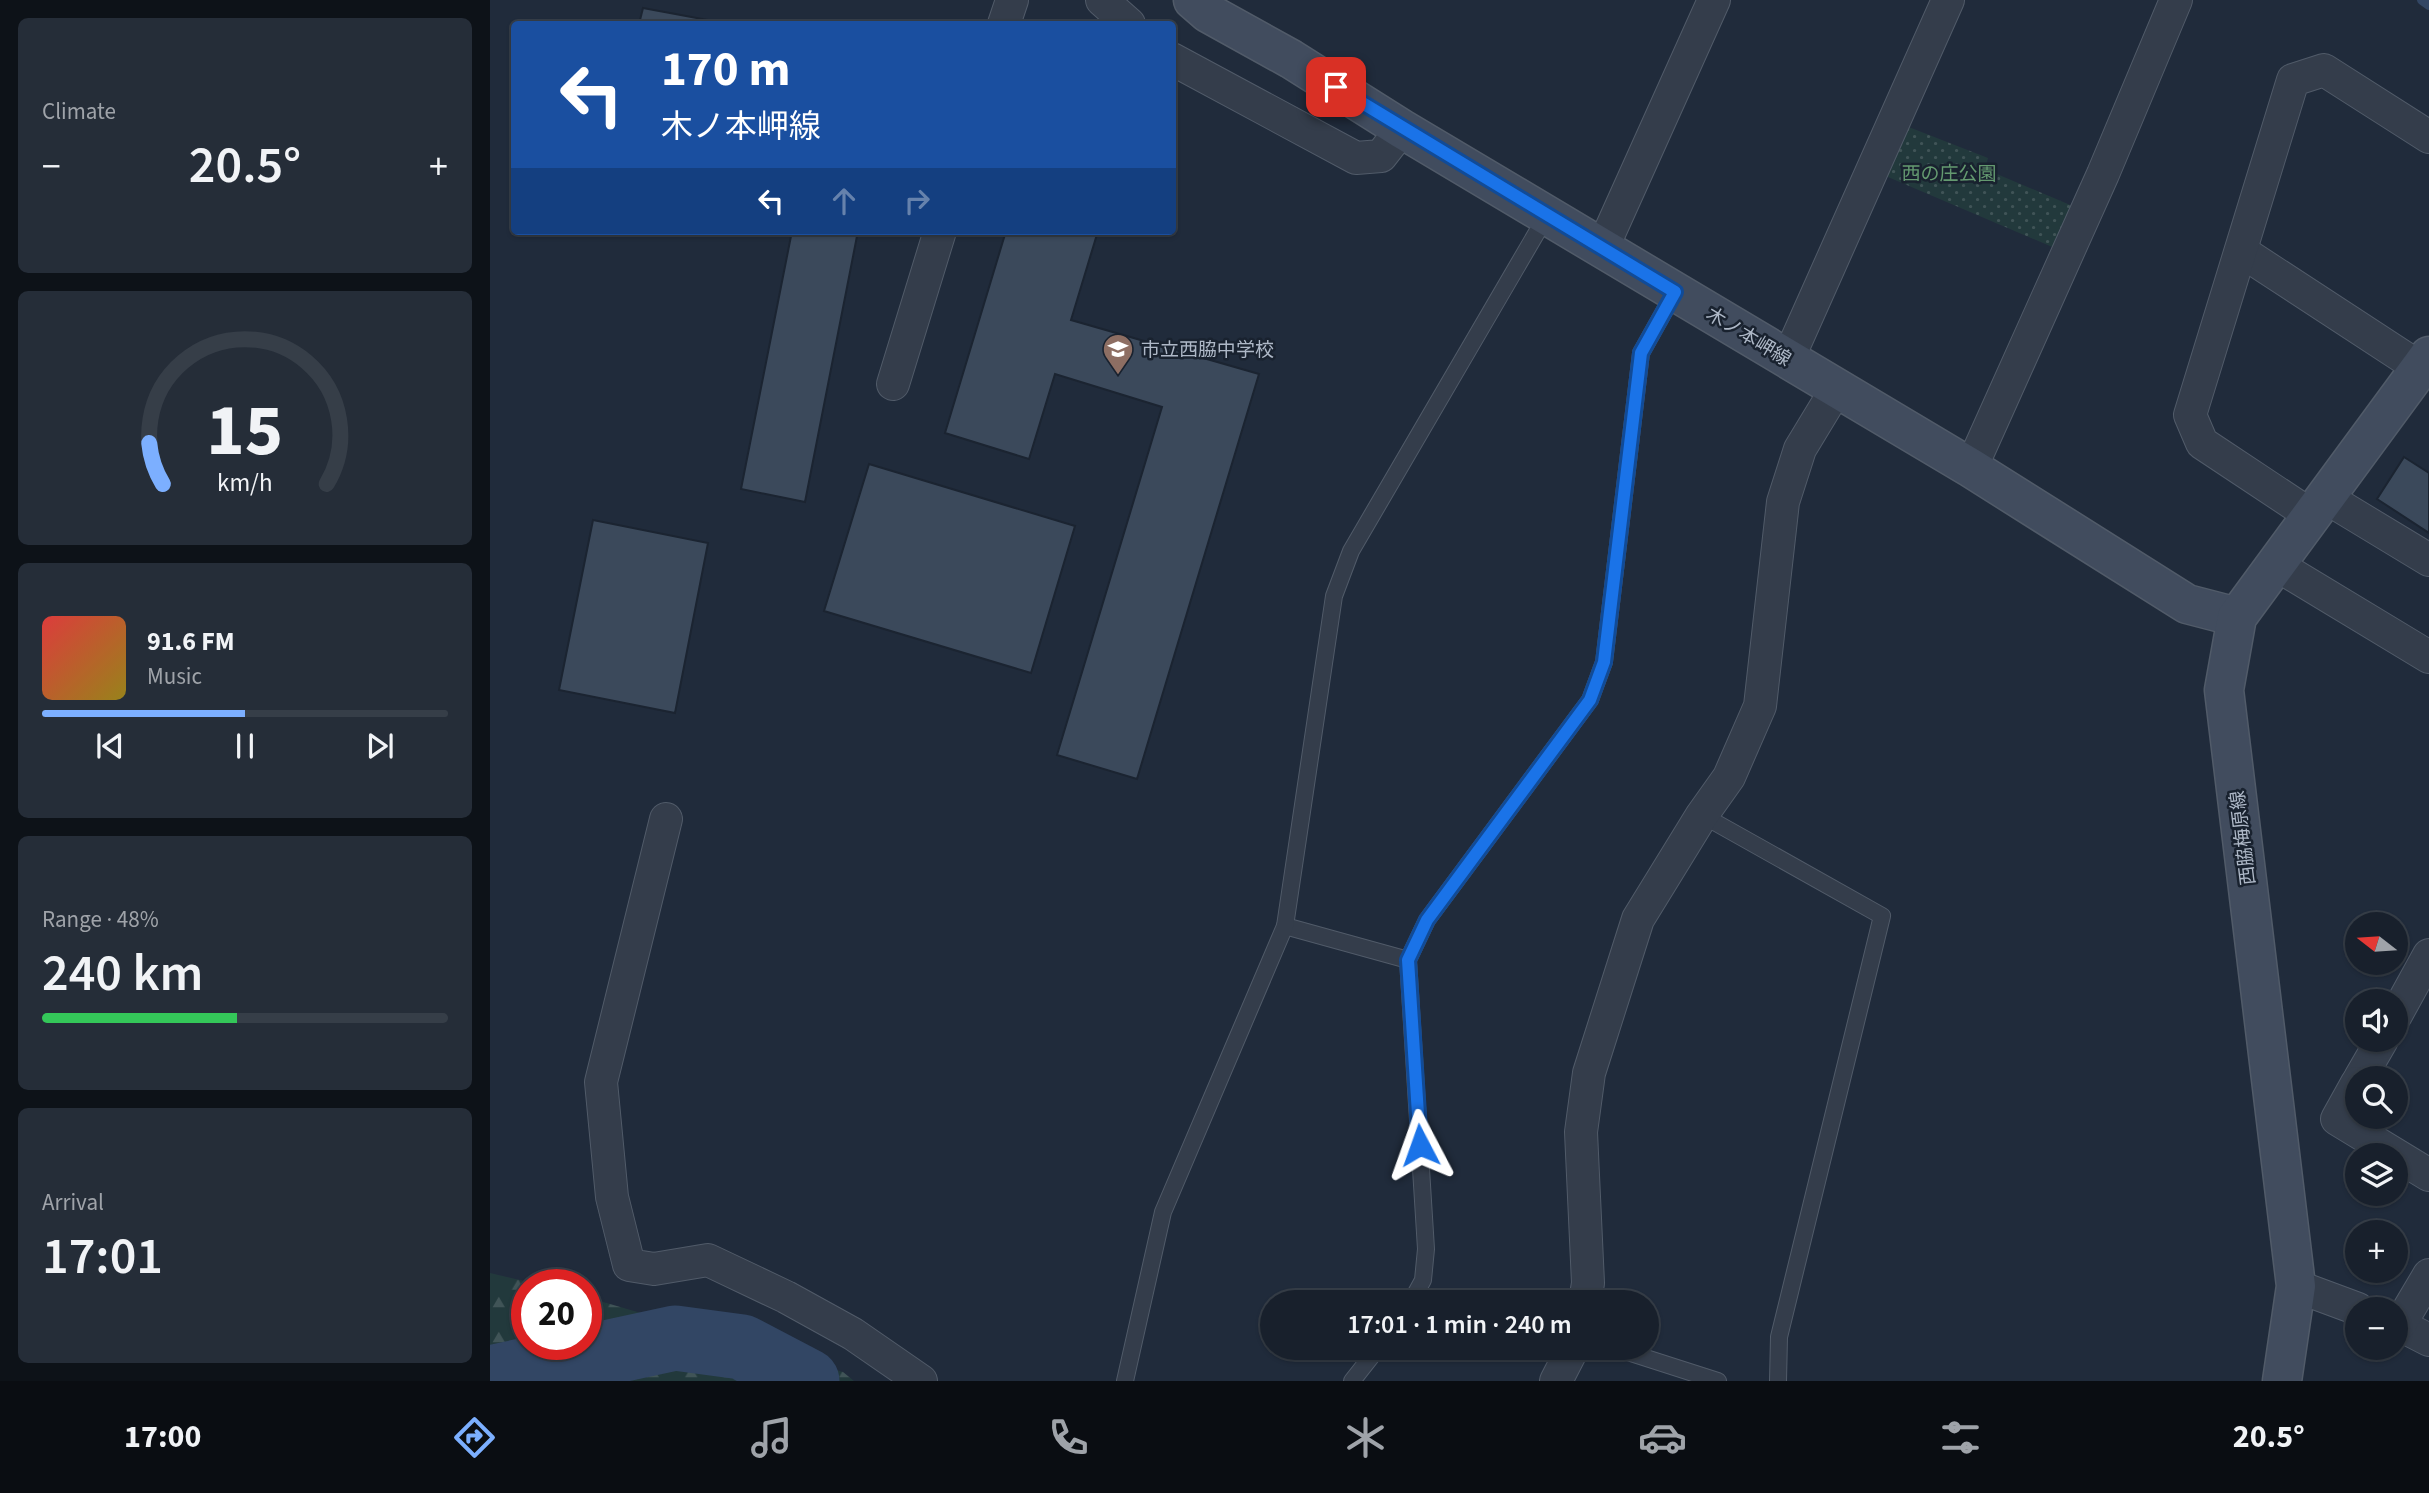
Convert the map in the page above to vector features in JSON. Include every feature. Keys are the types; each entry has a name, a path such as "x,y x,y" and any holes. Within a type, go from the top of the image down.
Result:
{"main road":[{"name":"木ノ本岬線","path":"1193,0 1208,13 1291,59 1402,129 1971,468 2187,604 2237,617"},
{"name":"西脇梅原線","path":"2282,1381 2296,1286 2224,690 2237,617 2425,362"}],"street":[{"path":"1005,21 1012,0"},
{"path":"1102,0 1126,21"},
{"path":"1602,249 1714,0"},
{"path":"1788,359 1948,0"},
{"path":"1971,468 2103,174 2176,0"},
{"path":"1176,61 1356,158 1381,156 1402,129"},
{"path":"2429,137 2324,70 2293,80 2190,415 2202,443 2319,507 2429,560"},
{"path":"893,384 939,235"},
{"path":"2241,251 2425,362"},
{"path":"1587,1290 1581,1132 1590,1073 1638,919 1702,815 1729,777 1760,706 1783,502 1800,449 1837,387"},
{"path":"2276,564 2429,657"},
{"path":"666,819 601,1082 612,1197 629,1265 654,1269 708,1260 786,1297 853,1334 921,1381"},
{"path":"2408,993 2429,956"},
{"path":"2345,1105 2337,1119 2345,1124"},
{"path":"2353,1129 2429,1175"},
{"path":"2408,1308 2429,1275"},
{"path":"2296,1286 2345,1304"},
{"path":"2408,1329 2429,1340"},
{"path":"1556,1381 1567,1360"}],"lane":[{"path":"1125,1381 1163,1212 1285,926 1334,596 1351,551 1547,215"},
{"path":"1418,1290 1423,1280 1426,1249 1408,960 1427,920 1590,700 1604,662 1641,353 1675,292"},
{"path":"1702,815 1882,916 1779,1337 1778,1381"},
{"path":"1285,926 1408,960"},
{"path":"1352,1381 1369,1360"},
{"path":"1652,1360 1718,1381"}],"green space":[{"name":"西の庄公園","path":"1901,124 1988,158 1985,169 2075,207 2057,249 1881,174"},
{"path":"490,1273 511,1278 511,1360 602,1360 602,1302 843,1372 854,1381 490,1381"}],"building":[{"path":"643,8 713,21 640,21"},
{"path":"791,235 857,235 805,502 741,489"},
{"path":"1005,235 1097,235 1071,320 1259,374 1137,779 1057,755 1162,407 1055,374 1029,459 945,433"},
{"path":"2404,457 2429,473 2429,533 2377,499"},
{"path":"869,464 1075,526 1031,673 824,611"},
{"path":"593,520 708,543 675,713 559,690"}],"waterway":[{"path":"2422,0 2429,5"},
{"path":"490,1378 675,1338 742,1347 807,1381"}],"place":[{"name":"市立西脇中学校","path":"1118,376"}],"route":[{"path":"1336,87 1675,292 1641,353 1604,662 1590,700 1427,920 1408,960 1420,1145"}]}
